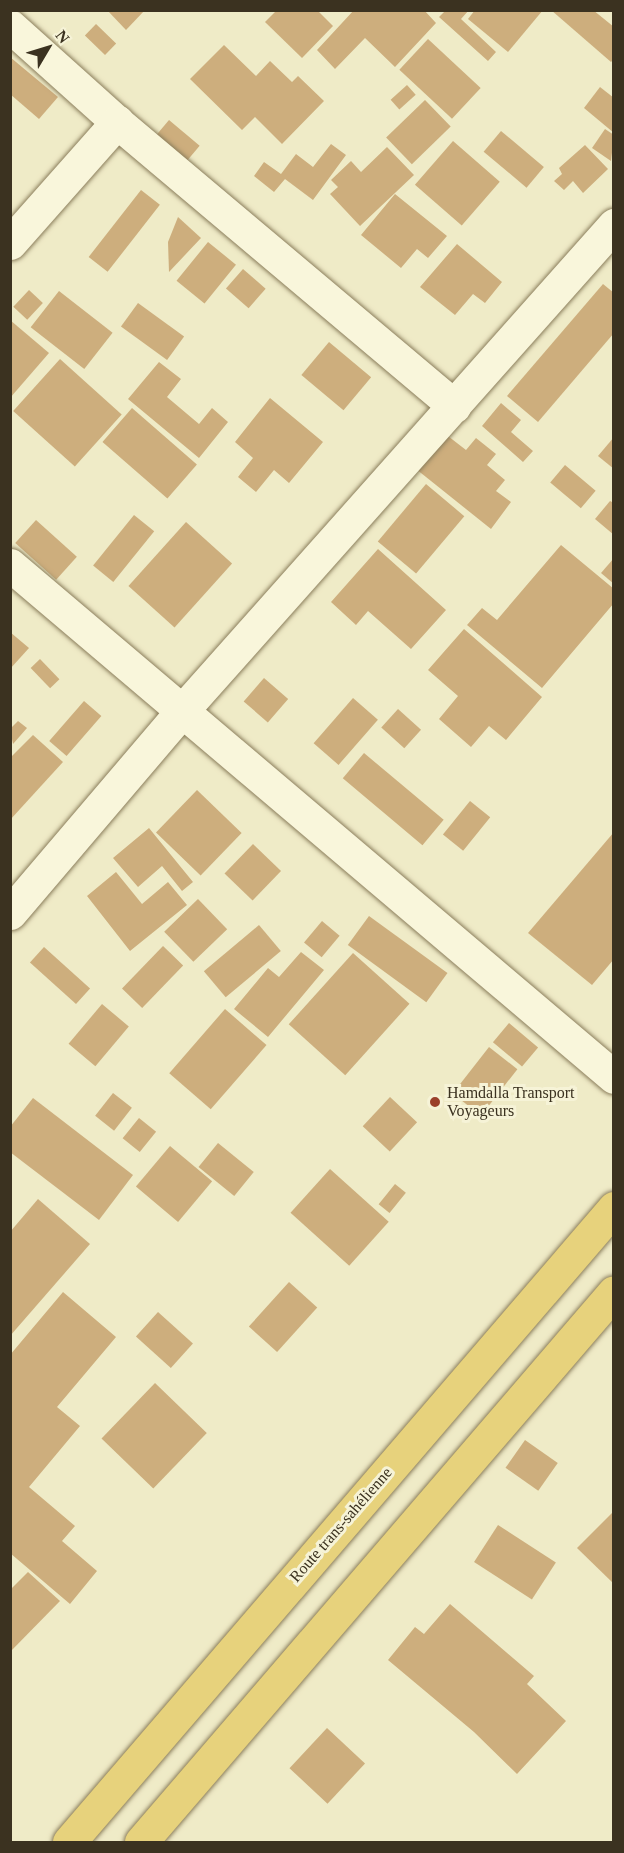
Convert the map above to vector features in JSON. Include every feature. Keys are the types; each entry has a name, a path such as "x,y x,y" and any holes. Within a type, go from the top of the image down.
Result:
{"highway":[{"name":"Route trans-sahélienne","path":"69,1842 614,1208"},
{"path":"141,1842 614,1292"}],"street":[{"path":"10,26 117,122 454,406"},
{"path":"10,243 117,122"},
{"path":"10,913 181,712 614,225"},
{"path":"10,565 614,1077"}],"building":[{"path":"107,10 145,10 126,30"},
{"path":"277,10 317,10 333,26 302,58 265,22"},
{"path":"354,10 424,10 436,23 395,67 365,38 335,69 317,50"},
{"path":"446,10 469,10 461,19 496,52 488,61 439,17"},
{"path":"475,10 543,10 508,52 468,19"},
{"path":"551,10 593,10 614,27 614,59 611,62"},
{"path":"96,24 116,43 105,55 85,36"},
{"path":"428,39 481,88 452,119 399,70"},
{"path":"224,45 256,76 270,61 292,82 298,76 324,101 282,144 255,117 242,130 190,79"},
{"path":"10,57 58,97 39,119 10,94"},
{"path":"407,85 416,95 399,109 391,100"},
{"path":"600,87 614,98 614,133 584,108"},
{"path":"425,100 451,127 412,164 386,138"},
{"path":"169,120 200,146 177,173 147,147"},
{"path":"605,129 614,135 611,161 592,148"},
{"path":"501,131 544,167 527,188 484,152"},
{"path":"453,141 500,182 462,225 415,185"},
{"path":"331,144 346,155 313,200 285,179 274,192 254,176 264,162 281,174 296,154 313,167"},
{"path":"585,145 608,169 583,193 573,181 564,190 554,181 562,174 559,168"},
{"path":"387,147 414,175 360,226 330,194 338,187 331,180 351,161 361,172"},
{"path":"141,190 160,205 108,272 89,257"},
{"path":"395,194 447,236 428,258 417,249 401,268 361,235"},
{"path":"178,217 201,238 169,272 168,242"},
{"path":"208,242 236,265 205,304 177,281"},
{"path":"457,244 502,282 485,303 473,294 455,315 420,287"},
{"path":"243,269 266,289 249,308 226,289"},
{"path":"603,284 614,293 614,333 538,422 507,396"},
{"path":"29,290 43,303 27,320 13,307"},
{"path":"59,291 113,333 84,369 31,327"},
{"path":"138,303 184,337 167,360 121,326"},
{"path":"10,320 49,353 10,398"},
{"path":"329,342 371,377 343,410 301,375"},
{"path":"60,359 122,415 75,467 13,411"},
{"path":"159,362 181,379 167,397 199,424 212,408 228,422 199,458 128,399"},
{"path":"270,398 323,442 289,483 274,470 256,492 238,477 253,458 235,442"},
{"path":"501,403 521,420 511,432 533,451 523,462 482,426"},
{"path":"132,408 197,464 167,498 102,442"},
{"path":"444,433 466,450 476,438 496,454 487,465 505,480 496,491 511,502 491,529 416,469"},
{"path":"614,437 614,469 598,456"},
{"path":"565,465 596,491 581,508 550,483"},
{"path":"426,484 464,516 416,574 378,541"},
{"path":"610,501 614,503 614,535 595,519"},
{"path":"134,515 154,531 113,582 93,566"},
{"path":"36,520 77,557 56,580 15,543"},
{"path":"186,522 232,563 175,627 128,586"},
{"path":"561,545 614,589 614,603 542,688 467,625 482,608 497,620"},
{"path":"378,549 446,610 411,649 368,611 356,625 331,602"},
{"path":"614,558 614,584 601,573"},
{"path":"464,629 542,697 506,740 489,726 471,747 439,719 458,696 428,670"},
{"path":"10,632 29,648 10,669"},
{"path":"40,659 59,679 50,688 31,668"},
{"path":"264,678 288,699 268,722 244,701"},
{"path":"353,698 378,720 339,765 314,743"},
{"path":"84,701 101,716 67,756 49,741"},
{"path":"398,709 421,730 404,748 381,728"},
{"path":"18,721 27,728 13,744 10,729"},
{"path":"33,735 63,762 10,820 10,758"},
{"path":"364,753 444,820 422,845 343,778"},
{"path":"197,790 242,833 201,876 156,832"},
{"path":"470,801 490,817 463,851 443,834"},
{"path":"149,828 193,882 182,891 162,866 138,887 113,858"},
{"path":"614,832 614,959 592,985 528,933"},
{"path":"253,844 281,871 253,901 225,873"},
{"path":"116,872 142,904 168,882 187,905 130,951 87,896"},
{"path":"198,899 227,929 193,962 164,932"},
{"path":"369,916 447,973 426,1002 348,945"},
{"path":"322,921 340,936 322,957 304,942"},
{"path":"259,925 281,951 226,997 204,971"},
{"path":"163,946 183,965 142,1008 122,988"},
{"path":"44,947 90,988 76,1004 30,963"},
{"path":"301,952 324,970 268,1037 234,1009 268,968 279,977"},
{"path":"353,953 409,1004 345,1075 289,1024"},
{"path":"102,1004 129,1026 95,1066 69,1044"},
{"path":"225,1009 267,1045 211,1109 169,1073"},
{"path":"509,1023 538,1047 522,1067 493,1042"},
{"path":"489,1047 517,1069 481,1116 453,1093"},
{"path":"113,1093 132,1108 114,1131 95,1116"},
{"path":"390,1097 417,1122 390,1151 363,1126"},
{"path":"33,1098 133,1175 99,1220 10,1152 10,1127"},
{"path":"139,1118 156,1132 140,1152 123,1138"},
{"path":"218,1143 254,1172 234,1196 198,1167"},
{"path":"170,1146 212,1181 178,1222 136,1187"},
{"path":"330,1169 389,1222 349,1266 291,1213"},
{"path":"395,1184 406,1193 390,1213 379,1204"},
{"path":"38,1199 90,1244 10,1336 10,1232"},
{"path":"289,1282 317,1307 277,1352 249,1327"},
{"path":"63,1292 116,1337 57,1407 80,1426 29,1487 75,1526 62,1541 97,1571 70,1604 10,1553 10,1355"},
{"path":"158,1312 193,1343 171,1368 136,1337"},
{"path":"155,1383 207,1433 153,1488 102,1438"},
{"path":"525,1440 558,1463 538,1491 505,1468"},
{"path":"614,1511 614,1584 577,1548"},
{"path":"498,1525 556,1563 532,1599 474,1562"},
{"path":"28,1572 60,1601 10,1652 10,1590"},
{"path":"450,1604 534,1676 527,1684 566,1721 517,1774 474,1732 388,1660 415,1627 424,1634"},
{"path":"327,1728 365,1763 328,1804 289,1768"}],"place":[{"name":"Hamdalla Transport Voyageurs","path":"435,1102"}]}
